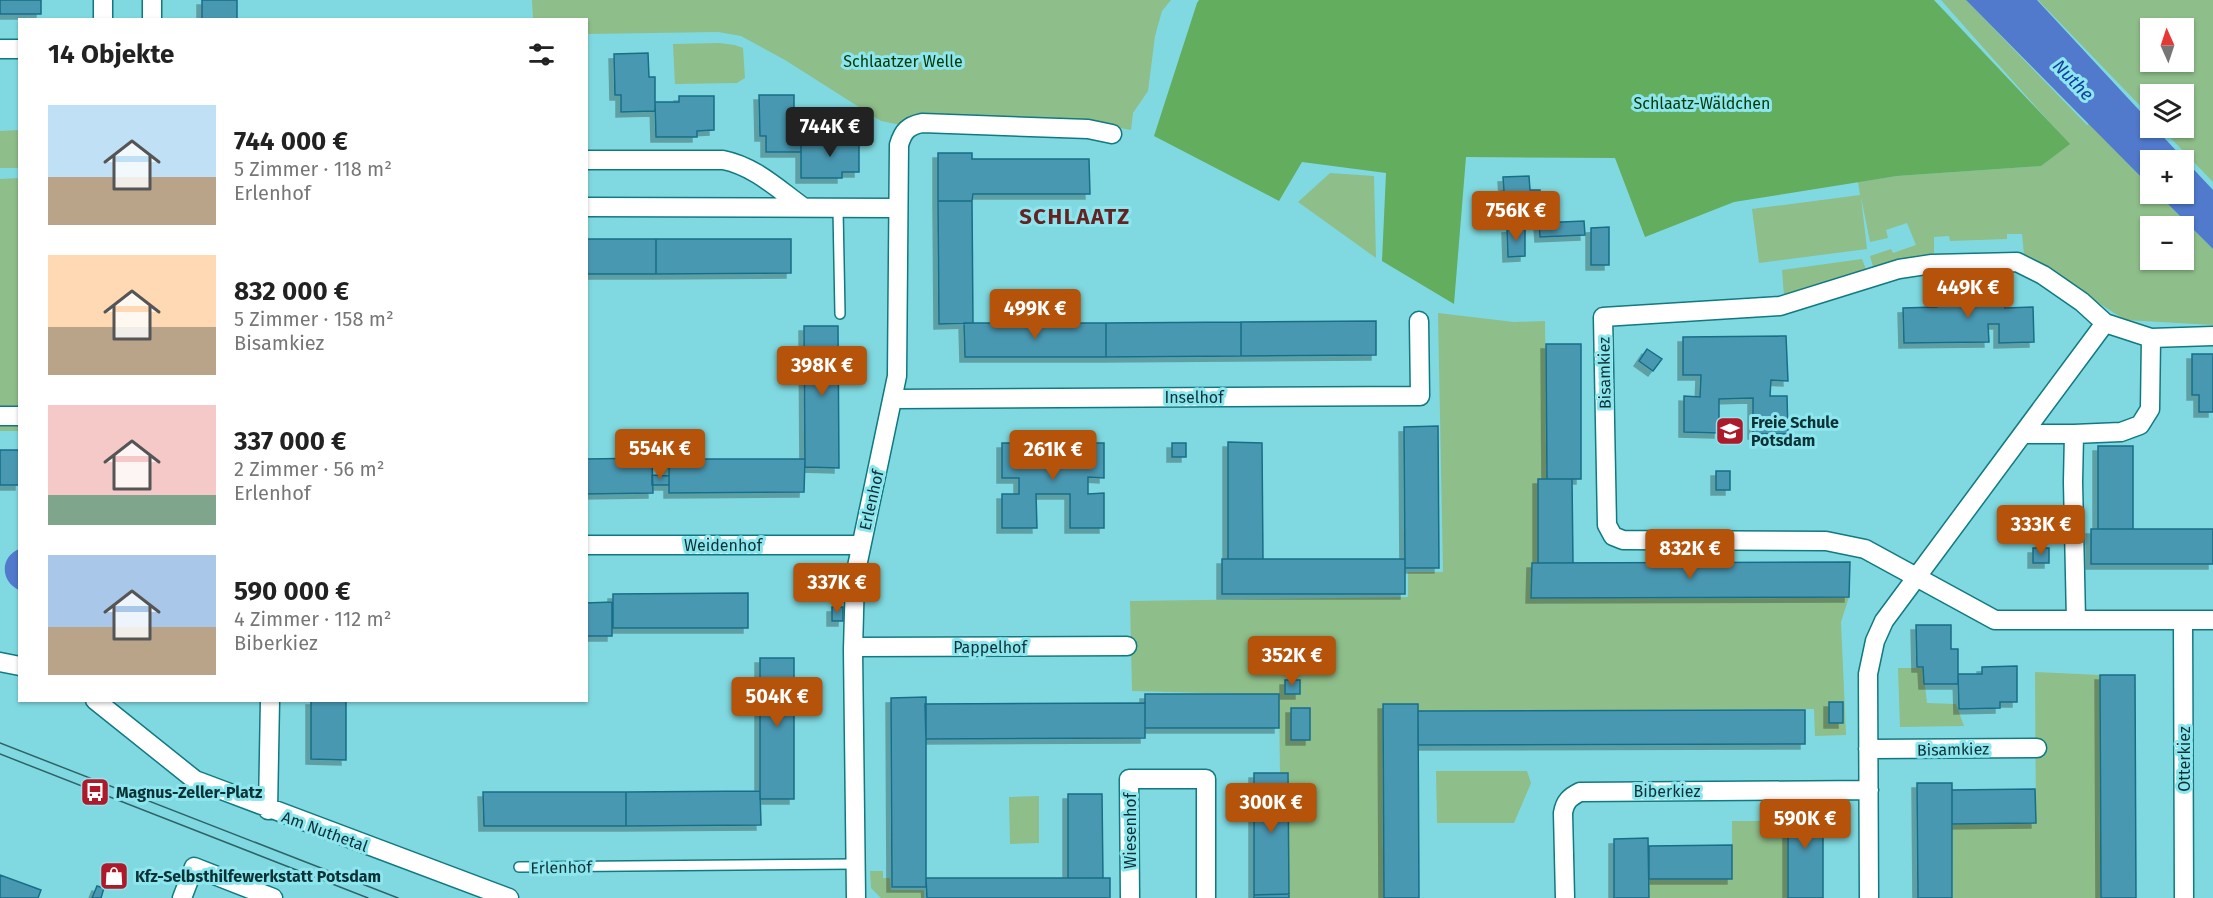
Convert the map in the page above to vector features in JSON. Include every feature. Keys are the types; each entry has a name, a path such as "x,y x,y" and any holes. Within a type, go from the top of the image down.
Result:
{"street":[{"path":"103,0 103,18"},
{"path":"152,0 152,18"},
{"path":"0,49 18,49"},
{"name":"Erlenhof","path":"856,898 853,647 855,576 897,376 899,145 902,135 909,126 922,123 1088,129 1112,134"},
{"path":"588,160 723,160 734,162 749,168 803,207"},
{"path":"588,207 898,208"},
{"name":"Bisamkiez","path":"1916,578 1865,549 1826,541 1623,540 1613,536 1607,525 1603,316 1780,306 1899,269 1932,264 2017,262 2043,274 2105,322 2151,338 2213,336"},
{"name":"Inselhof","path":"893,399 1420,396 1419,321"},
{"path":"1869,898 1868,674 1875,641 1884,621 2105,322"},
{"path":"2024,434 2121,432 2140,425 2150,409 2151,338"},
{"path":"0,416 18,416"},
{"path":"2074,434 2076,620"},
{"name":"Weidenhof","path":"588,545 861,545"},
{"path":"1916,578 1995,620 2213,620"},
{"name":"Otterkiez","path":"2183,620 2184,898"},
{"name":"Pappelhof","path":"853,647 1126,646"},
{"path":"0,662 18,666"},
{"name":"Am Nuthetal","path":"98,702 195,780 268,810 509,898"},
{"path":"268,810 270,702"},
{"name":"Bisamkiez","path":"1868,749 2037,748"},
{"name":"Wiesenhof","path":"1130,898 1129,779 1206,779 1206,898"},
{"name":"Biberkiez","path":"1564,898 1563,813 1565,804 1571,796 1580,792 1869,790"},
{"path":"182,898 194,867 273,898"}],"lane":[{"path":"838,209 840,314"},
{"name":"Erlenhof","path":"519,867 855,864"}],"green space":[{"name":"Schlaatzer Welle","path":"532,0 1171,0 1162,11 1155,36 1148,91 1133,113 1131,130 1089,122 901,125 881,121 785,60 741,36 718,32 588,34 588,18 533,18"},
{"name":"Schlaatz-Wäldchen","path":"1199,0 1934,0 2070,144 2041,166 1897,176 1734,202 1645,237 1615,158 1466,157 1454,304 1382,261 1386,173 1302,162 1279,201 1154,136"},
{"path":"1941,0 1966,0 2087,125 2089,124 2140,176 2140,204 2168,204 2180,216 2140,216 2140,270 2194,270 2194,230 2213,249 2213,325 2125,320 2024,255 2022,234 2007,234 2007,239 1950,241 1949,236 1934,237 1934,253 1874,270 1870,256 1891,249 1893,253 1916,245 1907,223 1886,230 1888,238 1870,242 1861,197 1867,249 1759,263 1752,209 1860,195 1858,182 1897,176 2041,166 2068,143"},
{"path":"2038,0 2213,0 2213,182 2194,162 2194,150 2182,150 2171,138 2194,138 2194,84 2140,84 2140,106"},
{"path":"719,43 743,48 745,78 737,83 675,84 673,44"},
{"path":"18,130 18,168 0,168 0,131"},
{"path":"1330,173 1374,176 1376,258 1298,202"},
{"path":"18,178 18,431 0,431 0,179"},
{"path":"1862,259 1867,272 1784,296 1782,270"},
{"path":"1438,313 1514,322 1545,321 1547,479 1538,479 1538,563 1532,564 1531,597 1849,597 1841,622 1846,735 1815,736 1814,709 1418,711 1418,704 1383,704 1384,898 1289,898 1288,773 1280,773 1279,695 1132,691 1130,601 1408,597 1408,572 1443,572"},
{"path":"1898,668 1923,668 1927,703 1956,704 1964,726 1900,727"},
{"path":"2035,672 2100,675 2101,898 1953,898 1952,824 2036,823"},
{"path":"1436,771 1527,771 1531,783 1514,823 1437,823"},
{"path":"1039,796 1039,843 1010,844 1009,797"},
{"path":"1732,821 1788,821 1788,898 1649,898 1649,879 1732,879"},
{"path":"870,871 883,871 883,878 890,878 891,890 924,890 924,898 881,898 871,888"}],"water":[{"name":"Nuthe","path":"1966,0 2037,0 2140,111 2140,138 2164,138 2176,150 2140,150 2140,176"},
{"path":"2194,170 2213,190 2213,249 2194,230 2194,216 2180,216 2168,204 2194,204"},
{"path":"18,550 18,589 8,581 5,569 8,558"}],"building":[{"path":"0,0 41,0 41,14 0,14"},
{"path":"202,0 237,0 237,18 202,18"},
{"path":"648,53 649,77 655,77 655,111 621,112 621,95 615,95 614,54"},
{"path":"759,95 794,95 794,118 801,118 801,152 766,152 766,136 760,136"},
{"path":"679,96 714,96 714,130 697,131 697,137 656,137 655,102 679,102"},
{"path":"824,137 859,137 859,172 842,172 842,178 801,178 801,144 824,144"},
{"path":"938,153 972,153 972,159 1089,159 1090,194 973,194 972,201 938,201"},
{"path":"1529,176 1530,190 1540,190 1541,209 1498,210 1497,192 1504,191 1503,177"},
{"path":"938,201 972,201 973,323 939,324"},
{"path":"1584,221 1585,235 1540,237 1539,223"},
{"path":"1525,227 1525,256 1508,257 1507,228"},
{"path":"1609,227 1609,265 1591,265 1591,228"},
{"path":"588,239 656,239 656,274 588,274"},
{"path":"656,239 791,239 791,273 656,274"},
{"path":"2005,290 2005,308 2033,307 2034,342 1999,343 1999,324 1988,324 1989,342 1904,343 1903,308 1937,307 1937,291"},
{"path":"1376,321 1376,355 1241,356 1241,322"},
{"path":"1241,322 1241,356 1106,357 1106,323"},
{"path":"964,323 1106,323 1106,357 965,357"},
{"path":"804,326 838,326 839,468 805,467"},
{"path":"1786,336 1788,381 1771,380 1770,396 1787,396 1788,434 1753,434 1753,398 1719,399 1719,433 1684,432 1684,396 1700,397 1701,375 1683,375 1683,337"},
{"path":"1546,344 1581,344 1581,479 1547,479"},
{"path":"1647,349 1662,359 1653,371 1639,361"},
{"path":"2192,354 2213,354 2213,412 2199,412 2199,395 2192,395"},
{"path":"1438,426 1439,568 1405,568 1404,427"},
{"path":"1228,442 1262,443 1263,559 1228,559"},
{"path":"1002,443 1104,443 1104,478 1088,477 1088,494 1104,493 1104,528 1070,528 1070,494 1036,494 1037,528 1002,528 1002,494 1019,494 1019,478 1002,478"},
{"path":"1172,443 1186,443 1186,457 1172,457"},
{"path":"2098,446 2133,446 2133,529 2098,529"},
{"path":"0,450 18,450 18,485 0,485"},
{"path":"652,458 653,493 588,494 588,459"},
{"path":"669,459 805,459 804,492 669,493"},
{"path":"1716,471 1730,471 1730,490 1716,490"},
{"path":"652,475 669,476 669,485 652,485"},
{"path":"1538,479 1572,479 1573,563 1538,563"},
{"path":"2091,529 2213,529 2213,564 2091,564"},
{"path":"2033,548 2049,548 2049,563 2033,563"},
{"path":"1222,559 1405,559 1405,594 1222,594"},
{"path":"1850,562 1849,597 1531,598 1532,563"},
{"path":"748,593 748,628 613,628 613,594"},
{"path":"612,602 612,636 588,636 588,603"},
{"path":"832,607 843,607 843,621 832,621"},
{"path":"1916,625 1951,625 1951,649 1958,649 1958,684 1924,684 1923,667 1917,667"},
{"path":"760,658 794,658 794,799 760,799"},
{"path":"2017,666 2017,702 2000,702 2000,708 1959,709 1958,674 1982,674 1982,667"},
{"path":"2100,675 2135,675 2136,898 2101,898"},
{"path":"1285,680 1300,680 1300,694 1285,694"},
{"path":"1145,694 1279,694 1279,728 1145,728"},
{"path":"926,697 926,887 892,887 891,698"},
{"path":"311,702 346,702 346,760 311,759"},
{"path":"1829,702 1843,702 1843,723 1829,723"},
{"path":"1145,703 1145,738 926,739 925,704"},
{"path":"1383,704 1418,704 1419,898 1384,898"},
{"path":"1291,708 1310,708 1310,740 1291,740"},
{"path":"1805,710 1805,744 1418,745 1418,711"},
{"path":"1254,773 1288,773 1289,894 1254,895"},
{"path":"1917,783 1952,783 1952,898 1918,898"},
{"path":"2035,789 2036,823 1952,824 1952,790"},
{"path":"760,791 761,825 626,826 626,792"},
{"path":"483,792 626,792 626,826 484,826"},
{"path":"1068,794 1102,794 1103,878 1068,878"},
{"path":"1788,802 1823,802 1823,898 1788,898"},
{"path":"1648,838 1649,898 1614,898 1614,839"},
{"path":"1732,845 1732,879 1649,879 1649,846"},
{"path":"0,875 41,890 38,898 0,898"},
{"path":"926,878 1110,878 1110,898 927,898"},
{"path":"97,886 104,888 101,898 92,898"},
{"path":"1289,894 1289,898 1254,898 1254,895"}],"tram line":[{"path":"0,743 398,898"},
{"path":"0,754 368,898"}],"place":[{"name":"Freie Schule Potsdam","path":"1730,431"},
{"name":"Magnus-Zeller-Platz","path":"95,792"},
{"name":"Kfz-Selbsthilfewerkstatt Potsdam","path":"114,876"}],"district":[{"name":"SCHLAATZ","path":"1075,216"}]}
